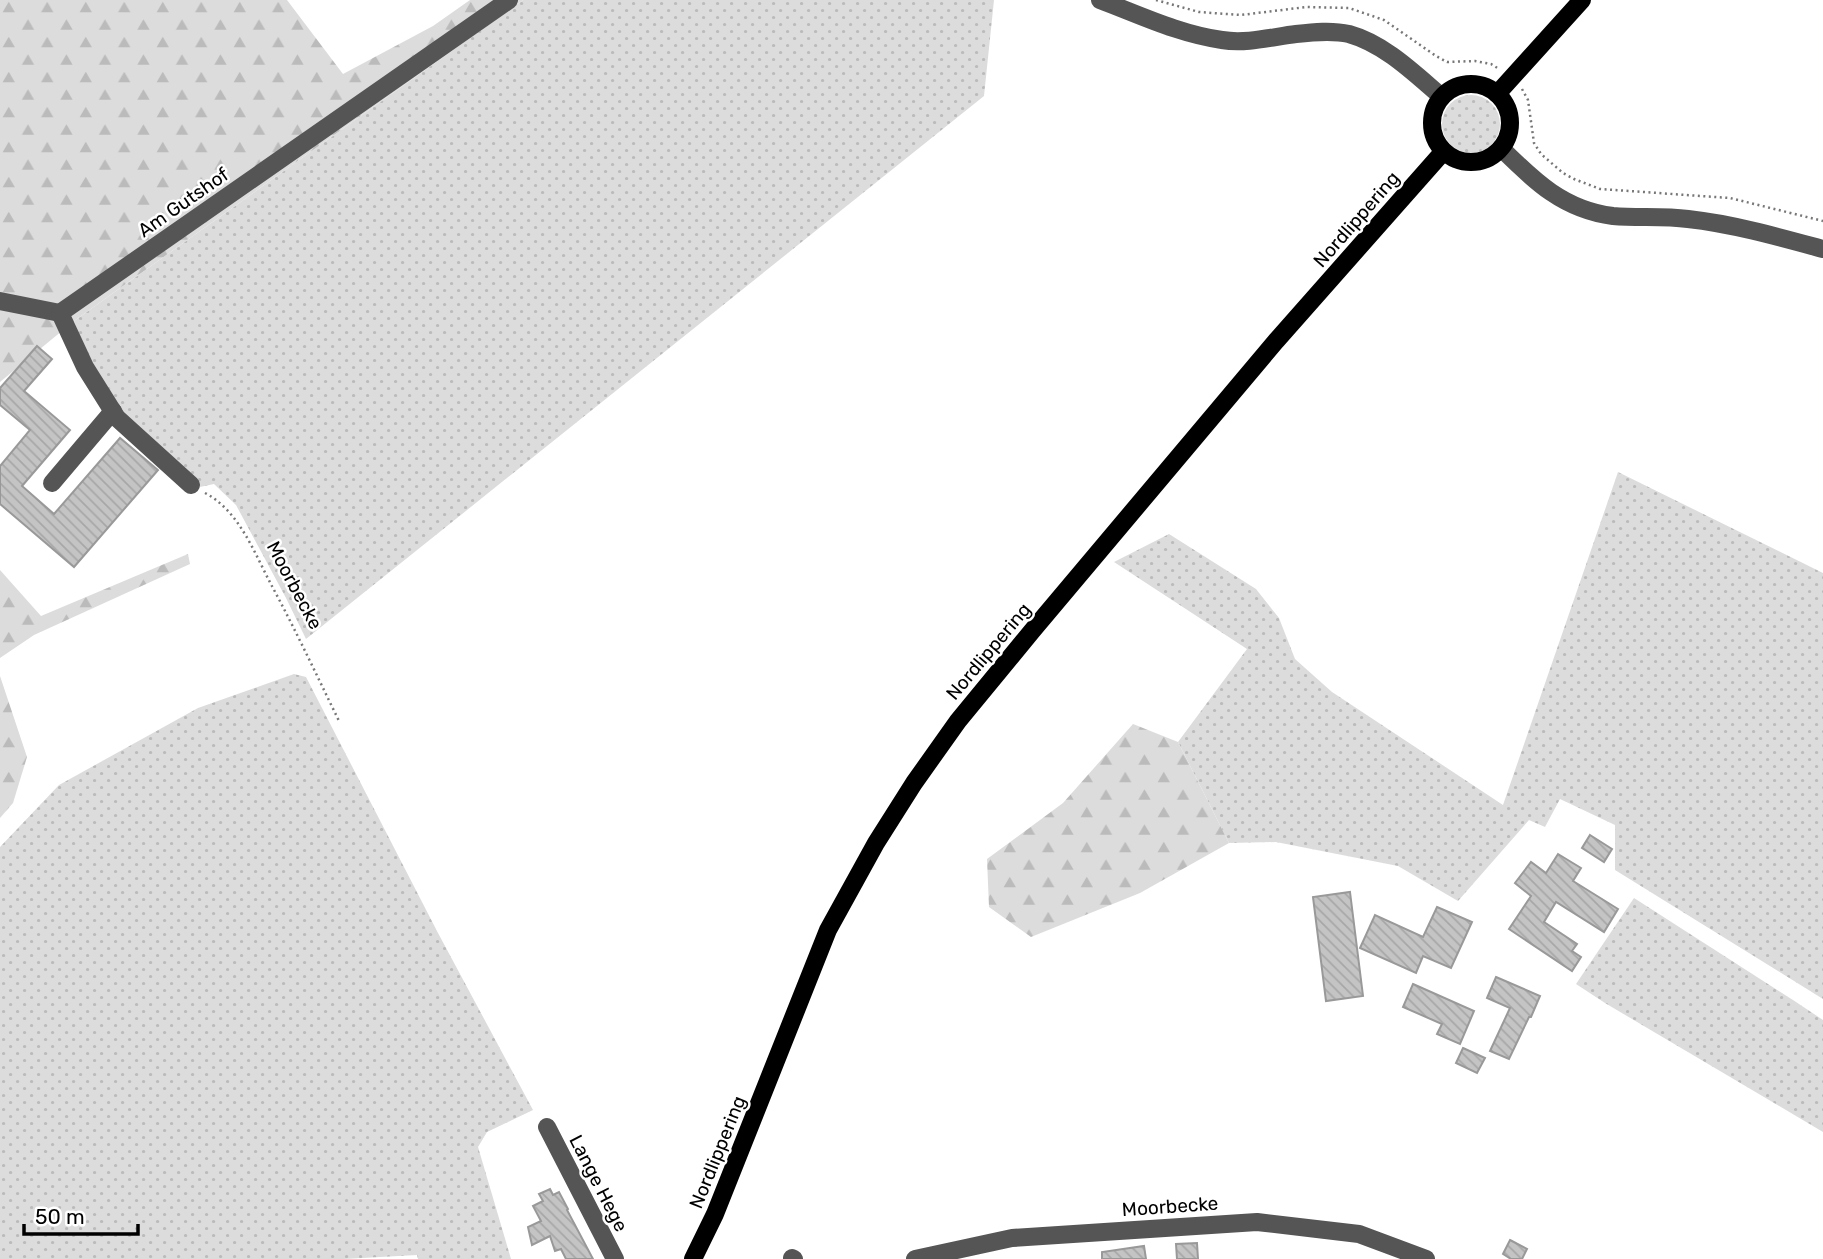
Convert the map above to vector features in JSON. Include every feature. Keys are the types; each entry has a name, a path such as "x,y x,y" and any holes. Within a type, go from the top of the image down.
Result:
{"main road":[{"path":"1497,94 1582,0"},
{"path":"1465,85 1478,85 1497,94 1507,109 1510,122 1508,136 1502,148 1480,162 1467,163 1443,152 1432,131 1435,107 1442,97 1452,89 1465,85"},
{"name":"Nordlippering","path":"693,1259 715,1214 828,930 876,843 914,783 958,721 1041,620 1276,341 1443,152"}],"street":[{"name":"Am Gutshof","path":"60,313 509,0"},
{"path":"1100,0 1185,32 1224,41 1329,32 1348,34 1387,52 1442,97"},
{"path":"1502,148 1534,180 1581,209 1611,215 1688,219 1769,234 1823,249"},
{"path":"0,300 60,313 85,367 117,418 191,485"},
{"path":"52,483 113,411"},
{"name":"Lange Hege","path":"547,1127 615,1259"},
{"name":"Moorbecke","path":"915,1259 1012,1238 1257,1222 1359,1234 1426,1259"}],"path":[{"name":"Moorbecke","path":"191,485 225,507 237,523 299,637 340,723"}],"green space":[{"path":"0,0 287,0 343,74 433,26 470,0 523,0 74,321 0,382"},
{"path":"523,0 994,0 984,96 306,639 236,505 214,484 200,487 123,413 88,359 74,321"},
{"path":"1465,95 1477,95 1492,103 1500,118 1500,130 1492,145 1477,153 1465,153 1450,145 1442,130 1442,118 1450,103"},
{"path":"1618,472 1823,573 1823,999 1615,870 1615,825 1560,799 1545,827 1529,820 1458,901 1398,866 1276,842 1229,843 1178,742 1247,649 1114,562 1169,534 1256,589 1279,618 1295,659 1332,692 1503,805"},
{"path":"188,554 190,564 34,635 0,658 0,570 41,616"},
{"path":"294,674 306,677 533,1110 487,1132 478,1147 511,1259 418,1259 417,1255 344,1259 0,1259 0,847 59,785 198,708"},
{"path":"0,676 27,757 13,803 0,818"},
{"path":"1133,724 1178,742 1229,843 1140,893 1031,937 989,907 987,859 1063,803"},
{"path":"1634,898 1823,1020 1823,1132 1576,984"}],"building":[{"path":"37,346 52,359 24,391 70,430 22,486 54,514 120,438 158,470 74,567 0,504 0,466 30,430 0,405 0,388"},
{"path":"1590,835 1612,849 1604,862 1582,848"},
{"path":"1558,854 1581,868 1573,881 1618,909 1604,932 1556,902 1544,922 1577,944 1572,951 1581,957 1572,971 1509,929 1531,896 1515,883 1531,862 1546,873"},
{"path":"1350,892 1363,996 1326,1001 1313,897"},
{"path":"1437,907 1472,922 1451,968 1423,956 1416,973 1360,948 1375,915 1423,937"},
{"path":"1496,977 1540,996 1509,1059 1490,1051 1510,1008 1487,998"},
{"path":"1413,984 1474,1011 1460,1044 1437,1034 1442,1024 1403,1007"},
{"path":"1463,1048 1485,1058 1477,1073 1456,1063"},
{"path":"550,1189 553,1195 559,1192 593,1259 566,1259 561,1249 555,1251 550,1236 532,1245 528,1227 541,1221 533,1206 543,1201 539,1194"},
{"path":"1510,1240 1527,1249 1522,1259 1511,1259 1503,1254"},
{"path":"1197,1243 1198,1259 1177,1259 1176,1244"},
{"path":"1144,1246 1146,1259 1102,1259 1102,1252"}]}
